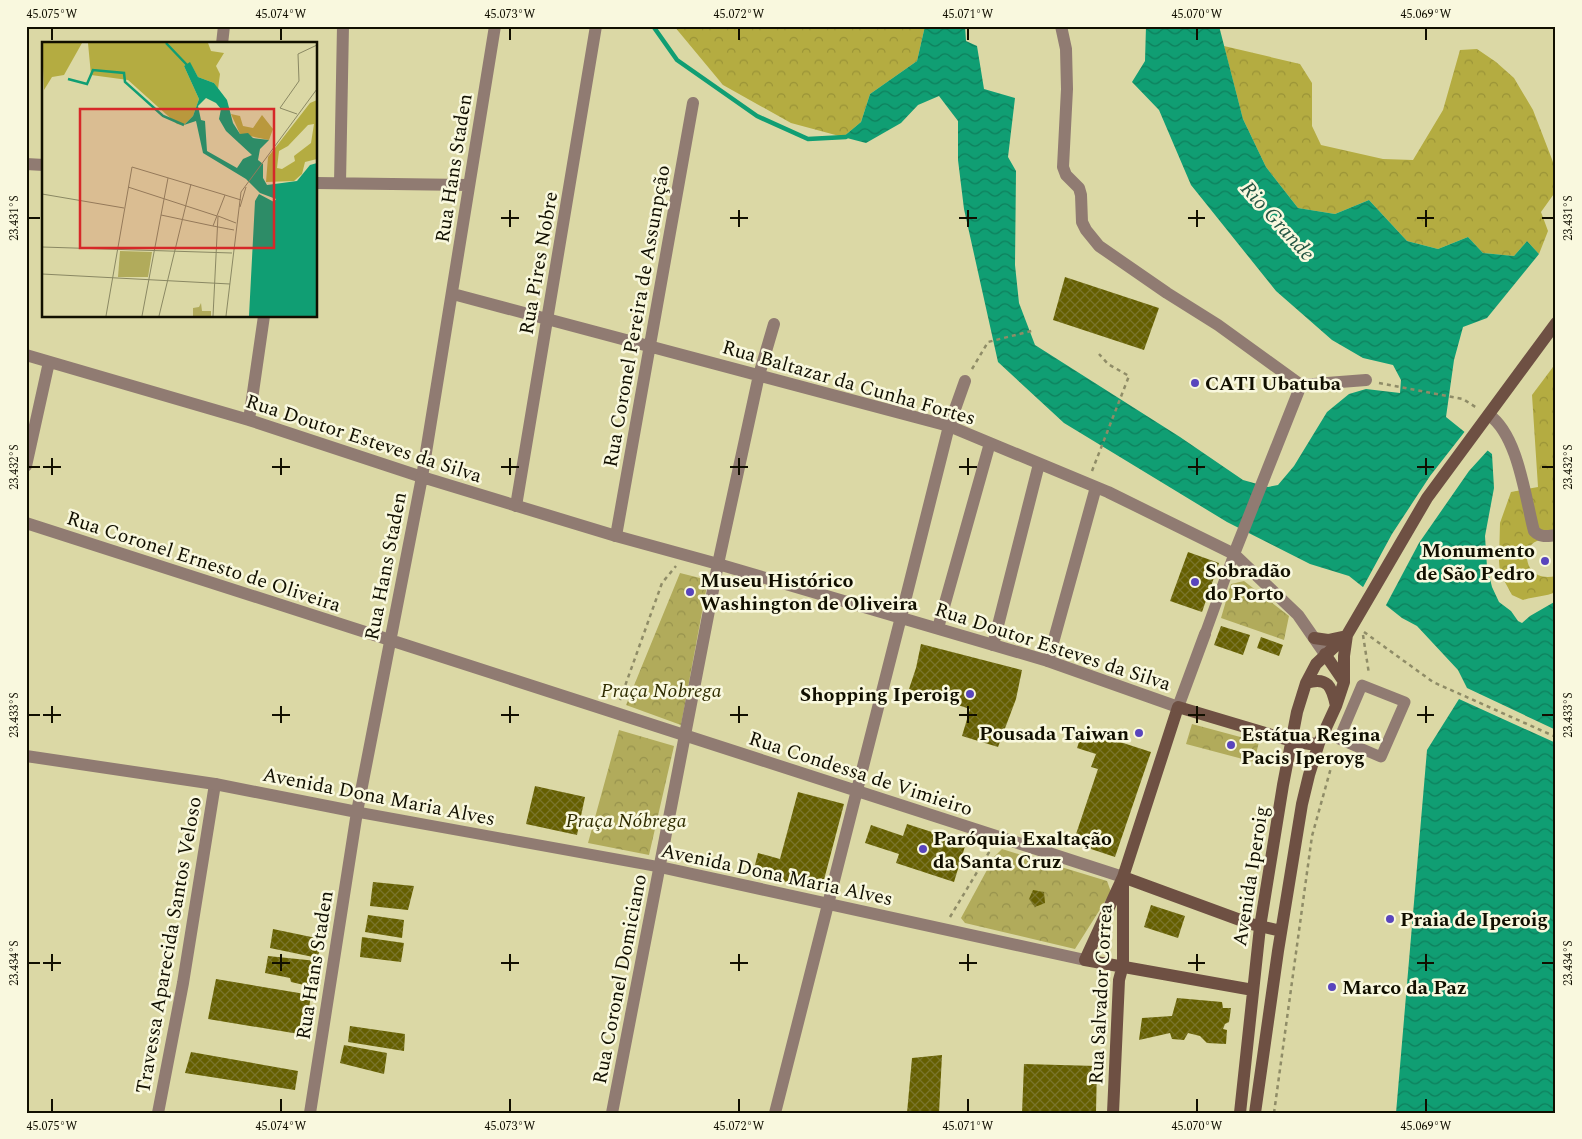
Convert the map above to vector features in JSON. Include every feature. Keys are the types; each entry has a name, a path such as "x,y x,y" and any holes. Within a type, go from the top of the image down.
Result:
{"main road":[{"path":"1314,638 1328,640 1347,635 1359,624 1427,498 1556,323"},
{"name":"Avenida Iperoig","path":"1240,1113 1260,927 1292,741 1306,683 1316,664 1347,635"},
{"name":"Avenida Iperoig","path":"1255,1113 1281,931 1302,804 1319,743 1336,706 1344,682 1344,656 1347,635"},
{"path":"1325,654 1344,682"},
{"path":"1306,683 1315,680 1331,687 1336,706"},
{"name":"Rua Doutor Esteves da Silva","path":"1178,707 1292,741 1310,744 1319,743"},
{"name":"Rua Salvador Correa","path":"1086,960 1123,877 1178,707"},
{"name":"Rua Salvador Correa","path":"1113,1113 1119,980 1124,965 1123,877"},
{"name":"Rua Condessa de Vimieiro","path":"1123,877 1260,927 1281,931"},
{"name":"Avenida Dona Maria Alves","path":"1086,960 1124,965 1253,990"}],"street":[{"path":"222,42 224,26"},
{"path":"340,183 343,26"},
{"name":"Rua Hans Staden","path":"310,1113 357,812 422,477 495,26"},
{"name":"Rua Pires Nobre","path":"516,506 596,26"},
{"path":"1061,26 1066,49 1067,89 1063,167 1066,175 1079,188 1082,222 1099,246 1218,325 1301,385 1366,380"},
{"name":"Rua Coronel Pereira de Assunpção","path":"616,536 693,103"},
{"path":"26,164 42,165"},
{"path":"318,183 468,185"},
{"name":"Rua Baltazar da Cunha Fortes","path":"453,294 949,426 1108,492 1236,550 1298,615 1325,654"},
{"path":"249,420 264,318"},
{"name":"Rua Coronel Domiciano","path":"612,1113 718,564 759,376 774,324"},
{"name":"Rua Doutor Esteves da Silva","path":"26,355 249,420 422,477 616,536 1048,661 1178,707"},
{"path":"26,466 49,362"},
{"path":"775,1113 949,426 965,381"},
{"path":"1236,550 1301,385"},
{"path":"1489,415 1497,421 1507,436 1514,454 1534,530 1538,535 1556,535"},
{"path":"938,628 990,443"},
{"path":"992,645 1039,464"},
{"path":"1048,661 1092,486"},
{"name":"Rua Coronel Ernesto de Oliveira","path":"26,523 685,736"},
{"name":"Rua Salvador Correa","path":"1178,707 1236,550"},
{"path":"1362,684 1371,688 1405,702 1381,757 1339,739 1362,684"},
{"name":"Rua Condessa de Vimieiro","path":"685,736 1123,877"},
{"name":"Avenida Dona Maria Alves","path":"26,756 215,784 660,867 1086,960"},
{"name":"Travessa Aparecida Santos Veloso","path":"158,1113 183,983 215,784"}],"path":[{"path":"965,381 988,342 1035,330"},
{"path":"1092,486 1098,453 1129,376 1108,364 1099,354"},
{"path":"1366,380 1463,399"},
{"path":"615,713 662,583 675,568 680,554"},
{"path":"1359,624 1371,688"},
{"path":"1359,624 1433,682 1556,737"},
{"path":"1274,1113 1312,836 1332,764 1337,752 1349,744"},
{"path":"943,929 998,837"}],"green space":[{"path":"674,26 925,26 917,61 870,94 861,122 843,137 791,123 723,85"},
{"path":"1224,46 1300,64 1312,83 1312,126 1321,145 1383,159 1413,160 1443,110 1460,50 1477,49 1514,78 1533,110 1553,162 1556,163 1556,191 1541,212 1548,231 1539,254 1527,241 1514,256 1483,253 1468,237 1438,249 1407,241 1369,200 1335,214 1298,208 1266,167 1243,119"},
{"path":"1556,363 1556,540 1542,540 1533,543 1527,555 1531,569 1537,574 1545,577 1556,576 1556,592 1523,600 1512,595 1500,573 1500,523 1511,492 1538,487 1532,395"},
{"name":"Praça Nobrega","path":"680,573 708,580 681,725 626,705"},
{"path":"1244,581 1289,616 1284,640 1221,618 1231,584"},
{"path":"1192,724 1259,742 1254,762 1186,744"},
{"name":"Praça Nóbrega","path":"619,730 674,746 649,855 588,843"},
{"path":"1002,849 1107,881 1111,892 1075,949 965,923 961,918 994,857"}],"water":[{"name":"Rio Grande","path":"925,26 965,26 966,41 977,46 984,89 1015,98 1008,157 1016,171 1015,265 1019,303 1035,345 1180,437 1243,480 1268,487 1278,485 1294,466 1327,412 1349,394 1366,389 1400,393 1401,380 1393,365 1363,358 1332,340 1276,291 1191,185 1159,110 1132,82 1145,61 1146,26 1219,26 1243,119 1266,167 1298,208 1335,214 1369,200 1407,241 1438,249 1468,237 1483,253 1514,256 1527,241 1539,254 1487,318 1463,327 1454,360 1446,417 1492,454 1494,488 1485,536 1487,567 1492,587 1499,602 1522,623 1530,616 1556,601 1556,730 1467,688 1458,670 1417,626 1402,618 1349,576 1310,564 1227,522 1064,423 998,362 964,209 958,160 958,121 939,96 918,105 901,123 866,143 843,137 861,122 870,94 917,61"},
{"path":"1459,699 1556,743 1556,1113 1396,1113 1427,750"}],"pier":[{"path":"1466,430 1489,449 1469,471 1419,543 1385,607 1362,589 1392,534 1430,476"}],"building":[{"path":"1065,277 1159,308 1144,350 1053,320"},
{"name":"Sobradão do Porto","path":"1188,552 1219,563 1202,612 1170,601"},
{"path":"1221,626 1250,635 1243,655 1214,645"},
{"path":"1261,637 1283,645 1279,656 1257,648"},
{"name":"Shopping Iperoig","path":"921,644 1022,670 1016,699 998,747 962,736 970,709 909,689"},
{"path":"1083,730 1151,752 1115,857 1073,843 1098,769 1091,767 1096,754 1077,748"},
{"path":"535,786 585,797 577,835 526,824"},
{"path":"798,792 844,804 821,891 753,873 758,853 780,859"},
{"name":"Paróquia Exaltação da Santa Cruz","path":"907,824 966,843 954,882 896,863 899,854 865,843 871,825 903,836"},
{"path":"373,882 414,886 408,910 370,906"},
{"path":"1033,890 1044,892 1045,903 1035,907 1029,899"},
{"path":"1151,905 1185,916 1178,938 1144,927"},
{"path":"368,915 404,920 402,938 365,932"},
{"path":"273,929 321,939 318,958 270,948"},
{"path":"362,937 404,943 401,962 360,957"},
{"path":"268,956 317,961 313,987 291,982 290,978 265,973"},
{"path":"216,979 311,995 305,1035 208,1019"},
{"path":"1177,998 1222,1002 1223,1008 1231,1008 1229,1022 1225,1024 1223,1029 1227,1030 1226,1044 1207,1043 1200,1036 1188,1033 1184,1040 1172,1039 1170,1033 1139,1040 1142,1018 1172,1016"},
{"path":"350,1026 405,1034 404,1051 348,1042"},
{"path":"344,1045 387,1053 384,1074 340,1063"},
{"path":"191,1052 298,1071 295,1090 185,1073"},
{"path":"942,1055 939,1113 907,1113 912,1058"},
{"path":"1024,1064 1097,1066 1096,1113 1022,1113"}],"waterway":[{"path":"653,26 677,60 757,116 808,139 846,137"}],"place":[{"name":"CATI Ubatuba","path":"1195,383"},
{"name":"Monumento de São Pedro","path":"1545,561"},
{"name":"Sobradão do Porto","path":"1195,582"},
{"name":"Museu Histórico Washington de Oliveira","path":"690,592"},
{"name":"Shopping Iperoig","path":"970,694"},
{"name":"Pousada Taiwan","path":"1139,733"},
{"name":"Estátua Regina Pacis Iperoyg","path":"1231,745"},
{"name":"Paróquia Exaltação da Santa Cruz","path":"923,849"},
{"name":"Praia de Iperoig","path":"1390,919"},
{"name":"Marco da Paz","path":"1332,987"}]}
